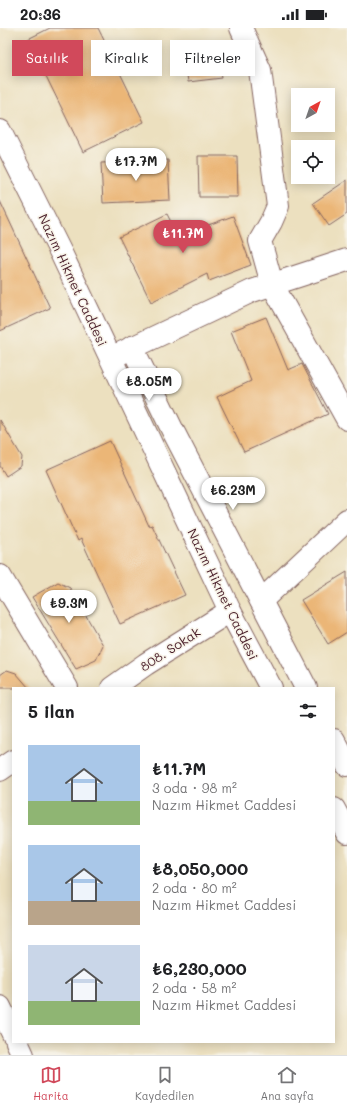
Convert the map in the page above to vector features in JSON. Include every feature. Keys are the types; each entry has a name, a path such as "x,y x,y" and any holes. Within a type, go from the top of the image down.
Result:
{"street":[{"path":"241,28 260,70 278,206 260,241 272,284 347,419"},
{"name":"Nazım Hikmet Caddesi","path":"0,131 61,253 230,611 270,687"},
{"path":"110,359 132,347 252,291 347,260"},
{"path":"132,347 305,687"},
{"path":"261,601 347,520"},
{"path":"0,576 66,687"},
{"name":"808. Sokak","path":"113,687 146,664 230,611"},
{"path":"335,742 347,765"},
{"path":"0,770 12,762"},
{"path":"335,811 347,833"},
{"path":"5,1007 12,1031"},
{"path":"18,1043 24,1055"}],"building":[{"path":"50,28 98,28 104,40 91,40 91,76 121,76 144,122 83,152 46,76 83,76 83,40 28,39"},
{"path":"187,76 222,76 222,78 188,82"},
{"path":"198,156 237,156 238,197 199,197"},
{"path":"168,160 170,200 103,203 101,163"},
{"path":"347,180 347,214 329,226 313,203"},
{"path":"0,201 50,308 0,331"},
{"path":"167,214 178,236 233,216 251,265 209,281 207,274 151,302 119,237"},
{"path":"266,317 288,370 302,364 328,414 244,452 217,397 251,381 231,331"},
{"path":"0,420 22,457 21,466 6,476 0,466"},
{"path":"110,441 149,526 152,525 185,595 120,624 81,539 78,541 46,470"},
{"path":"347,572 347,632 328,644 301,600"},
{"path":"58,582 70,588 103,645 96,660 76,669 32,597"},
{"path":"7,670 16,673 28,687 0,688 0,675"}]}
